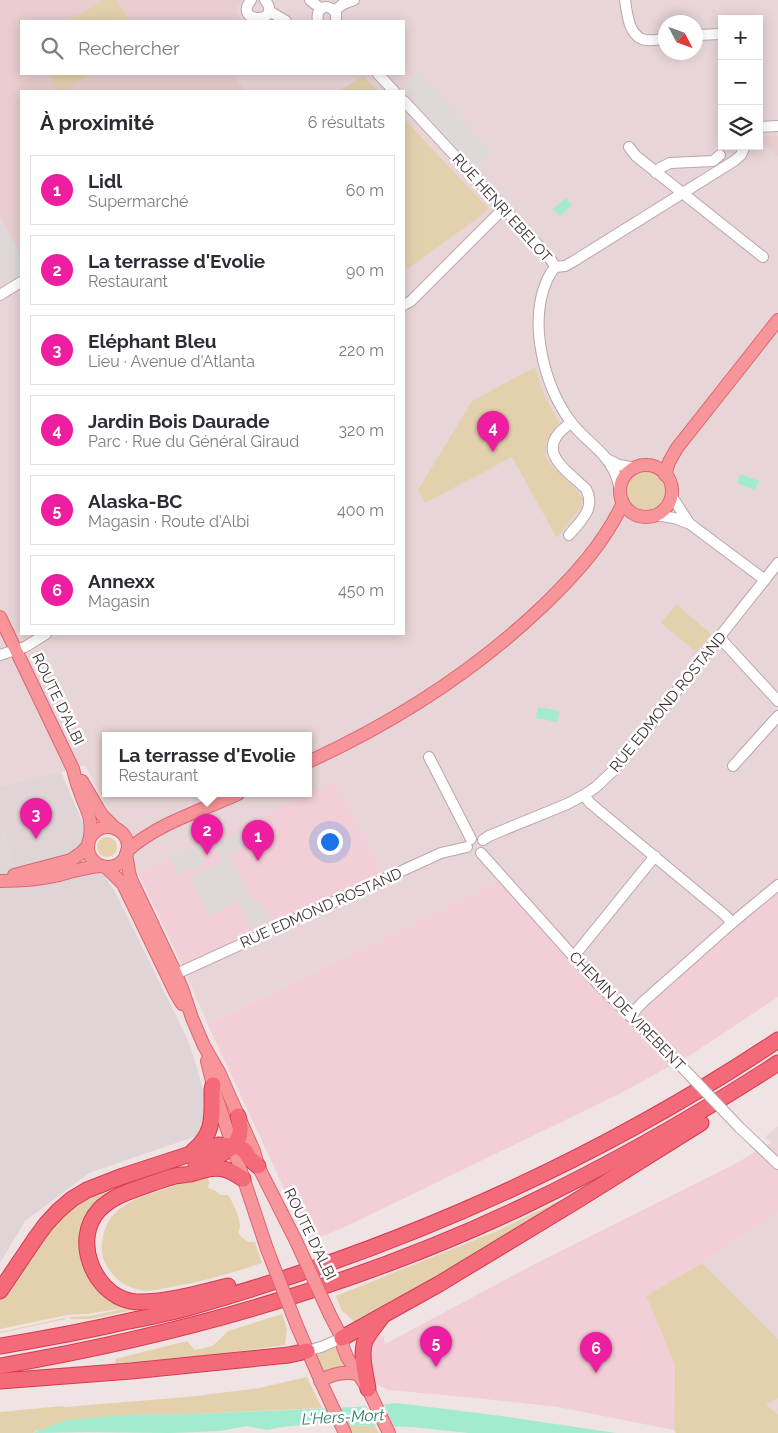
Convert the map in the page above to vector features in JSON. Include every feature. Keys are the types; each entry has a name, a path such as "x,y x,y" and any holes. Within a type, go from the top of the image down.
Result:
{"highway":[{"path":"0,1346 67,1335 189,1308 298,1274 449,1218 571,1161 641,1124 778,1040"},
{"path":"0,1366 70,1354 195,1325 304,1293 388,1264 522,1207 580,1178 706,1109 778,1064"},
{"path":"342,1338 439,1284 581,1198 703,1122 778,1068"},
{"path":"190,1154 206,1139 211,1126 213,1085"},
{"path":"175,1176 189,1167 221,1156 233,1146 241,1131 238,1116"},
{"path":"0,1291 46,1224 72,1199 87,1190 123,1176 218,1145 239,1147 258,1166"},
{"path":"243,1179 235,1173 218,1168 207,1169 175,1176 110,1200 98,1210 91,1222 88,1235 87,1248 90,1264 96,1277 105,1288 128,1300 137,1302 183,1297 244,1281 335,1253 367,1250"},
{"path":"368,1389 364,1363 365,1343 383,1315"},
{"path":"0,1381 131,1372 289,1355 307,1351"}],"main road":[{"path":"665,474 677,448 778,320"},
{"path":"650,466 665,474 671,486 671,495 666,508 655,515 646,517 634,514 623,503 620,489 626,475 636,468 650,466 677,448"},
{"path":"312,760 388,722 434,693 474,665 513,633 581,567 606,535 623,503"},
{"path":"606,535 634,514"},
{"name":"ROUTE D'ALBI","path":"0,617 74,769 102,815 117,829"},
{"name":"ROUTE D'ALBI","path":"74,769 79,790 90,815 92,826 89,842"},
{"path":"0,880 26,881 82,868 113,866 120,863 127,852 139,840 157,828 231,797"},
{"path":"0,880 71,860 82,853 95,832 104,827 135,832 157,828"},
{"path":"117,829 126,839 127,852"},
{"path":"89,842 89,853 92,860 104,866"},
{"name":"ROUTE D'ALBI","path":"127,852 131,879 184,991 192,1018 254,1150 258,1166 342,1338 345,1352 368,1389 389,1433"},
{"name":"ROUTE D'ALBI","path":"104,866 123,884 176,994 192,1018"},
{"name":"ROUTE D'ALBI","path":"204,1046 213,1085 267,1249 307,1351 345,1433"},
{"path":"323,1386 338,1373 349,1372 357,1374"}],"street":[{"path":"251,0 248,11 253,18 258,19 262,18 269,11 265,0"},
{"path":"310,0 321,9"},
{"path":"318,20 317,16 321,9 328,7 335,16 343,4 354,0"},
{"path":"625,0 633,32 642,40 658,39"},
{"path":"269,11 284,20"},
{"path":"703,35 718,33"},
{"path":"379,75 393,90"},
{"name":"RUE HENRI EBELOT","path":"405,103 545,252 555,267 547,280 540,305 538,335 546,372 556,397 571,422 606,458 614,470 620,489"},
{"path":"763,128 778,126"},
{"path":"629,147 636,156 656,173 763,257"},
{"path":"555,267 565,266 574,261 734,161 743,150"},
{"path":"656,173 660,168 670,163 713,161 720,155"},
{"path":"405,304 411,301 504,208"},
{"path":"0,295 20,283"},
{"path":"570,535 587,512 590,504 586,489 555,458 552,448 555,439 571,422"},
{"name":"RUE HENRI EBELOT","path":"606,458 619,465 636,468"},
{"path":"671,495 690,524"},
{"path":"655,515 674,518 690,524 765,580"},
{"name":"RUE EDMOND ROSTAND","path":"176,974 442,853 478,838 483,840 567,804 596,787 615,769 778,563"},
{"path":"0,655 17,651 44,635"},
{"path":"720,638 778,701"},
{"path":"734,766 778,716"},
{"path":"429,757 469,843 470,852 476,855 482,853 485,848 483,840"},
{"path":"584,795 590,803 725,915 732,923"},
{"name":"CHEMIN DE VIREBENT","path":"482,853 598,984 778,1164"},
{"path":"574,956 655,856"},
{"path":"630,1016 732,923 778,885"},
{"path":"307,1351 342,1338"}],"shaded area":[{"path":"0,0 778,0 778,874 632,1008 506,871 493,884 208,1025 182,965 383,874 335,783 312,794 312,732 102,732 102,797 304,797 138,873 85,765 0,787"},
{"path":"0,0 243,0 235,11 241,20 20,20 20,75 234,75 243,90 20,90 20,253 0,216"},
{"path":"104,0 116,0 128,20 70,20"},
{"path":"418,72 493,152 476,167 402,87"},
{"path":"49,75 89,75 63,90 57,90"},
{"path":"363,76 377,90 341,90"},
{"path":"405,120 488,208 482,215 407,269 405,266"},
{"path":"778,136 778,156 763,143 763,137"},
{"path":"0,219 20,254 20,275 1,286"},
{"path":"535,367 544,395 559,422 546,442 546,457 551,465 575,488 583,499 581,507 557,538 512,457 425,503 418,490 472,401"},
{"path":"645,470 660,476 666,491 660,506 645,512 630,506 624,491 630,476"},
{"path":"676,604 711,634 696,652 661,623"},
{"path":"61,772 107,880 114,890 189,1042 209,1109 211,1131 89,1173 25,1221 0,1263 0,787"},
{"path":"335,782 383,874 182,965 138,873 303,797 312,797 312,793"},
{"path":"252,824 260,839 229,854 253,902 259,899 270,919 251,929 237,901 209,916 190,877 222,861 213,844"},
{"path":"1,825 11,849 11,862 0,865"},
{"path":"107,837 114,840 117,847 114,854 107,857 100,854 97,847 100,840"},
{"path":"200,845 205,864 178,875 170,858"},
{"path":"506,871 632,1008 778,874 778,997 692,1054 621,1093 349,1225 309,1242 208,1025 493,884"},
{"path":"778,1126 778,1149 765,1137"},
{"path":"771,1143 778,1149 778,1212 702,1263 646,1296 675,1365 674,1430 558,1407 388,1390 369,1380 368,1352 375,1338 383,1335 385,1344 533,1265 735,1164"},
{"path":"202,1177 208,1178 208,1188 220,1195 228,1195 239,1219 239,1234 248,1242 255,1242 262,1263 205,1280 155,1290 144,1291 134,1289 119,1281 108,1268 102,1254 103,1237 106,1226 111,1218 117,1211 133,1201"},
{"path":"109,1190 90,1208 82,1225 80,1249 82,1261 91,1283 98,1291 110,1300 137,1309 91,1319 70,1319 70,1317 90,1316 123,1308 88,1314 67,1315 0,1329 0,1300 48,1230 83,1199"},
{"path":"559,1201 559,1205 356,1323 342,1311 336,1296 497,1231"},
{"path":"778,1212 778,1339 702,1263"},
{"path":"702,1263 778,1339 778,1398 766,1405 778,1414 778,1433 676,1433 674,1430 675,1365 646,1296"},
{"path":"282,1314 287,1329 285,1345 210,1355 116,1364 115,1359 187,1341 195,1350 212,1346 228,1331"},
{"path":"66,1319 0,1333 0,1332"},
{"path":"337,1347 347,1367 324,1373 316,1353"},
{"path":"307,1377 322,1408 194,1414 122,1415 33,1433 0,1433 0,1412 187,1397 259,1388"},
{"path":"778,1398 778,1414 766,1405"},
{"path":"348,1425 375,1426 379,1433 352,1433"}],"water":[{"path":"566,198 572,205 560,216 553,209"},
{"path":"740,474 759,481 755,490 737,483"},
{"path":"538,707 559,711 557,722 536,718"},
{"name":"L'Hers-Mort","path":"397,1403 616,1433 469,1433 412,1427 313,1424 267,1430 247,1426 220,1431 171,1433 33,1433 66,1420 122,1415 355,1407"}],"pier":[{"path":"383,1402 395,1429 377,1428 365,1404"}],"place":[{"name":"Jardin Bois Daurade","path":"493,452"},
{"name":"Eléphant Bleu","path":"36,839"},
{"name":"La terrasse d'Evolie","path":"207,855"},
{"name":"Lidl","path":"258,861"},
{"name":"Alaska-BC","path":"436,1367"},
{"name":"Annexx","path":"596,1373"}]}
